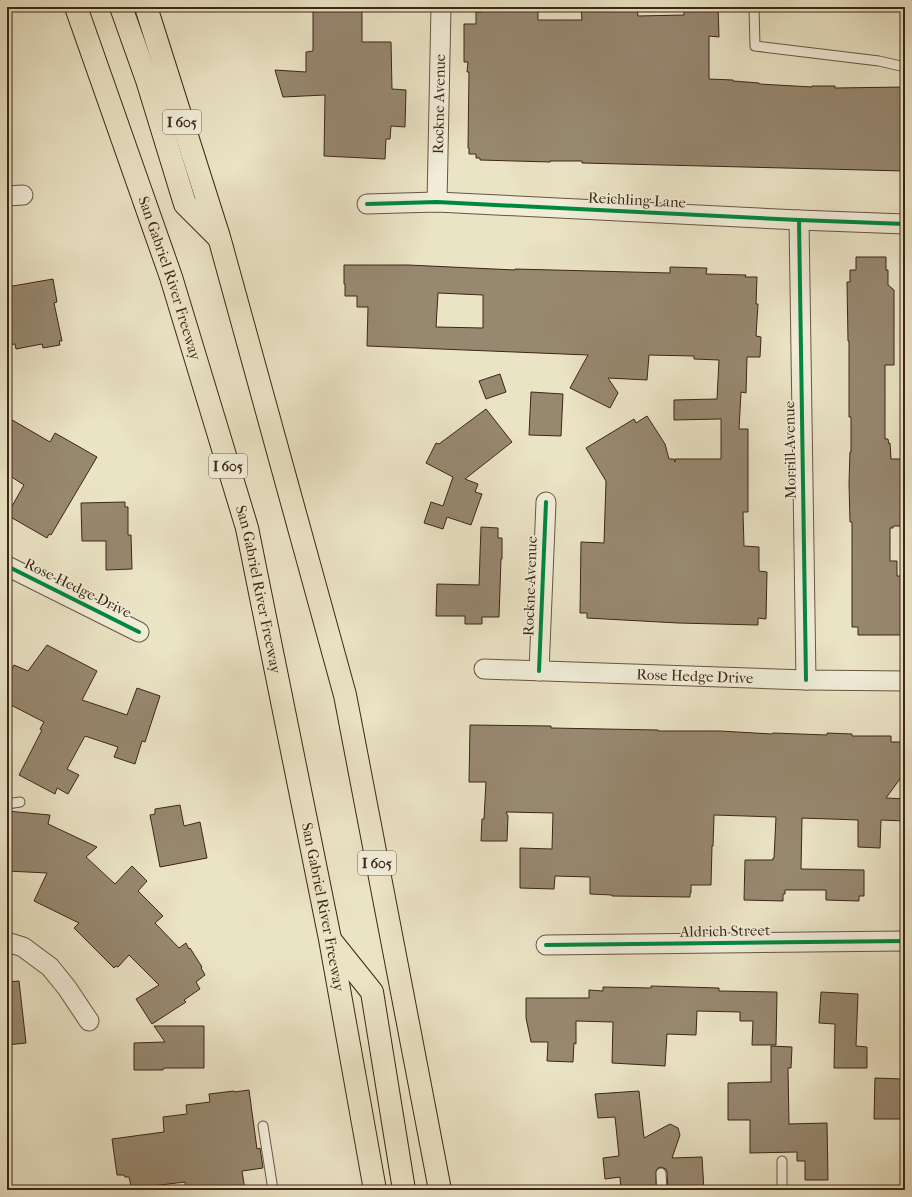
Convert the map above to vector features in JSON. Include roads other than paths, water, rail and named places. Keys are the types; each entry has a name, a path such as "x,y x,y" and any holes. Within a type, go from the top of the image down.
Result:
{"highway":[{"name":"San Gabriel River Freeway","path":"76,7 171,277 247,528 330,939 375,1190"},
{"path":"121,7 147,80 185,204 219,237"},
{"name":"I 605","path":"146,7 219,237 345,695 440,1190"},
{"path":"330,939 372,992 404,1190"}],"street":[{"name":"Rockne Avenue","path":"437,202 441,7"},
{"name":"Reichling Lane","path":"367,204 437,202 905,224"},
{"name":"Morrill Avenue","path":"798,220 806,680"},
{"name":"Rockne Avenue","path":"539,671 546,502"},
{"name":"Rose Hedge Drive","path":"7,566 139,632"},
{"name":"Rose Hedge Drive","path":"484,669 905,682"},
{"name":"Aldrich Street","path":"546,945 905,941"},
{"path":"7,942 23,947 50,967 67,988 89,1022"}],"lane":[{"path":"754,7 755,46 879,61 905,67"},
{"path":"7,804 20,802"},
{"path":"263,1126 273,1190"},
{"path":"782,1161 782,1190"},
{"path":"661,1174 662,1190"}]}
